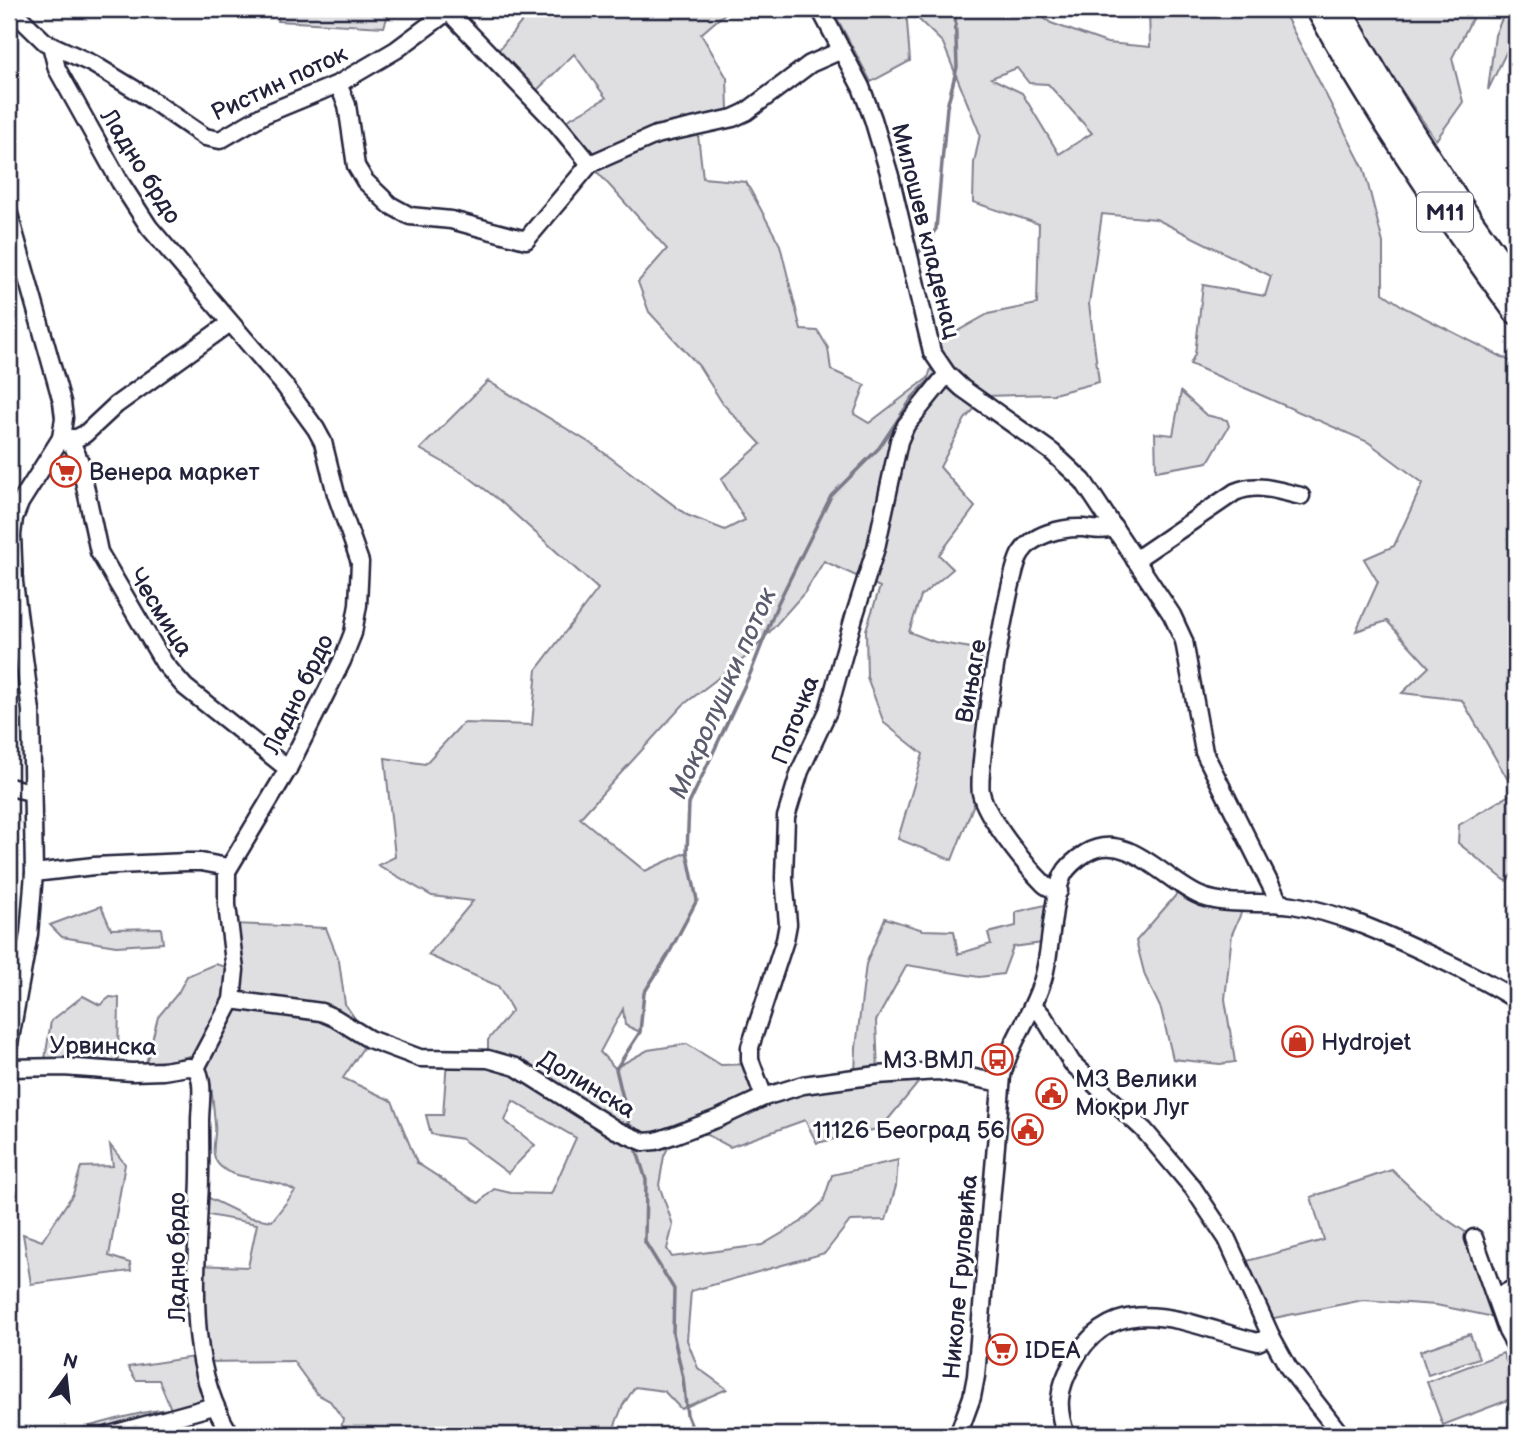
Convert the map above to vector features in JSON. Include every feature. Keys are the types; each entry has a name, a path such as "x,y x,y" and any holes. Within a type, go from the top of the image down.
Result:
{"highway":[{"name":"M11","path":"1318,9 1378,110 1456,229 1516,312"},
{"name":"M11","path":"1339,9 1431,163 1516,284"}],"street":[{"path":"11,9 35,34 51,45"},
{"name":"Милошев кладенац","path":"820,9 873,119 890,176 929,342 939,364 971,395 1063,461 1083,481 1172,615 1186,653 1204,751 1280,904"},
{"path":"449,10 558,125 590,164"},
{"name":"Ристин поток","path":"51,45 93,64 205,137 216,140 224,139 265,114 338,84 396,50 449,10"},
{"name":"Ладно брдо","path":"51,45 57,69 120,182 149,227 284,385 320,435 336,494 360,562 358,605 353,633 342,661 288,769 228,867 227,905 235,970 232,1000 195,1068 199,1072 201,1091 196,1290 202,1362 214,1406 231,1435"},
{"path":"338,84 347,105 354,156 361,175 390,205 410,216 451,220 528,240 590,164 656,135 718,123 739,115 810,64 842,50"},
{"path":"9,214 62,402 64,418 61,438 20,503 14,518 12,535 14,582 31,711 34,873 29,934 9,1044"},
{"path":"61,438 77,438 85,434 116,405 230,323"},
{"name":"Поточка","path":"764,1097 750,1060 750,1046 788,924 785,823 788,811 800,771 828,711 876,548 899,441 912,418 947,374"},
{"name":"Чесмица","path":"61,438 73,446 80,462 99,552 164,663 185,687 288,769"},
{"path":"1135,560 1235,492 1247,487 1258,486 1301,496"},
{"name":"Вињаге","path":"1059,891 1044,885 990,816 981,791 982,751 1011,582 1021,551 1056,530 1107,530 1114,527"},
{"path":"9,787 31,792"},
{"name":"Николе Груловића","path":"958,1435 972,1397 976,1376 1001,1083 1010,1050 1034,1006 1048,960 1063,875 1075,861 1095,849 1111,846 1136,854 1183,887 1205,898 1245,904 1280,904 1326,913 1364,925 1468,972 1516,1000"},
{"path":"34,873 94,866 187,862 228,867"},
{"name":"Долинска","path":"232,1000 321,1012 369,1039 419,1058 503,1061 616,1130 644,1142 656,1141 695,1128 764,1097 813,1083 923,1071 954,1073 1001,1083"},
{"path":"1034,1006 1072,1063 1144,1130 1193,1188 1227,1239 1264,1339 1341,1435"},
{"name":"Урвинска","path":"9,1068 63,1067 132,1072 195,1068"},
{"path":"1474,1238 1507,1331 1516,1347"},
{"path":"1496,1298 1516,1287"},
{"path":"1066,1435 1059,1410 1062,1383 1081,1349 1109,1325 1134,1317 1167,1316 1264,1339"},
{"path":"109,1435 214,1406"}],"shaded area":[{"path":"280,9 390,9 384,27 278,21"},
{"path":"532,9 730,9 701,34 727,78 728,110 653,132 594,159 564,122 606,98 574,54 530,97 493,57"},
{"path":"832,9 906,9 910,61 871,82"},
{"path":"908,9 951,9 952,12 958,9 1031,9 1051,23 1107,43 1150,47 1149,9 1282,9 1364,169 1383,243 1383,293 1405,308 1516,364 1516,789 1508,780 1462,700 1402,693 1429,667 1387,621 1356,631 1378,582 1364,559 1394,546 1423,483 1368,442 1190,364 1195,354 1203,285 1265,296 1271,276 1156,219 1102,214 1089,304 1099,382 1054,394 986,396 965,419 940,467 975,507 939,555 953,569 921,596 909,632 935,642 971,648 986,664 975,801 952,860 898,839 923,754 884,723 867,677 866,630 880,587 824,561 805,592 751,653 683,705 580,818 645,871 687,852 697,900 663,965 644,993 640,1032 625,1025 623,1009 600,1052 615,1068 648,1050 687,1044 721,1065 752,1064 764,1096 928,1071 881,1128 817,1143 805,1120 730,1147 695,1128 674,1135 664,1156 659,1185 673,1225 667,1249 672,1257 762,1245 801,1222 823,1202 832,1175 898,1160 896,1186 886,1220 850,1221 825,1253 691,1291 687,1340 698,1368 727,1389 681,1409 664,1391 635,1387 623,1405 611,1435 337,1435 340,1433 343,1419 330,1401 317,1394 293,1361 203,1362 214,1406 100,1435 48,1435 140,1413 171,1409 159,1380 136,1380 128,1367 201,1356 196,1265 248,1267 257,1224 203,1214 203,1195 248,1217 272,1221 295,1191 276,1183 236,1175 216,1161 209,1077 193,1055 145,1067 158,1017 178,993 187,976 215,964 237,970 234,924 326,928 339,961 345,1004 369,1039 343,1078 392,1101 417,1163 479,1203 494,1189 511,1193 551,1194 576,1138 513,1101 505,1121 535,1145 508,1173 462,1139 431,1134 426,1115 443,1115 447,1060 488,1058 488,1040 512,1010 498,986 428,955 473,901 432,896 378,865 395,857 385,758 425,764 463,723 532,725 537,669 598,589 499,500 466,475 420,449 488,381 595,446 687,515 725,530 745,520 721,479 761,444 723,404 699,366 649,312 638,282 667,249 590,164 697,126 703,178 746,182 780,245 801,330 818,331 828,348 831,370 865,385 854,414 869,423 928,378 940,341 988,314 1037,304 1039,224 973,202 974,163 980,134 943,43","holes":["1017,68 1029,83 1048,84 1092,133 1059,154 1022,93 991,78"]},
{"path":"1351,9 1477,9 1452,58 1463,102 1436,140 1371,46"},
{"path":"1506,9 1516,9 1516,32 1488,90 1495,35"},
{"path":"1181,392 1206,415 1227,420 1229,426 1208,462 1156,471 1155,433 1173,435"},
{"path":"1516,791 1516,871 1506,881 1458,843 1459,825"},
{"path":"1183,887 1245,904 1232,934 1225,999 1235,1062 1220,1064 1173,1059 1161,1009 1145,976 1136,941"},
{"path":"1045,905 1042,943 1013,947 1003,974 979,977 907,965 876,1021 878,1073 855,1076 866,964 885,918 923,930 954,931 958,954 991,944 988,933 1016,926 1016,912"},
{"path":"101,906 111,929 161,928 163,943 116,946 62,937 50,925"},
{"path":"83,996 100,1005 110,997 119,998 118,1061 66,1057 45,1059 51,1021"},
{"path":"110,1145 125,1164 109,1256 130,1263 131,1271 31,1284 23,1234 42,1241 73,1194 81,1167 113,1166"},
{"path":"1392,1170 1436,1212 1474,1238 1503,1319 1436,1305 1363,1300 1264,1320 1240,1263 1324,1240 1311,1197"},
{"path":"1470,1334 1479,1358 1428,1375 1420,1351"},
{"path":"1503,1353 1516,1388 1516,1397 1443,1425 1427,1382"}],"waterway":[{"name":"Мокролушки поток","path":"917,255 936,229 947,107 957,67 955,9"},
{"name":"Мокролушки поток","path":"631,1131 616,1069 640,1032 644,993 697,900 687,852 689,804 750,674 778,603 831,496 879,448 913,397 933,377"},
{"path":"637,1151 646,1180 645,1242 674,1289 673,1333 683,1378 687,1415 695,1435"}],"place":[{"name":"Венера маркет","path":"66,472"},
{"name":"Hydrojet","path":"1298,1042"},
{"name":"МЗ ВМЛ","path":"997,1060"},
{"name":"МЗ Велики Мокри Луг","path":"1052,1093"},
{"name":"11126 Београд 56","path":"1028,1130"},
{"name":"IDEA","path":"1002,1350"}]}
